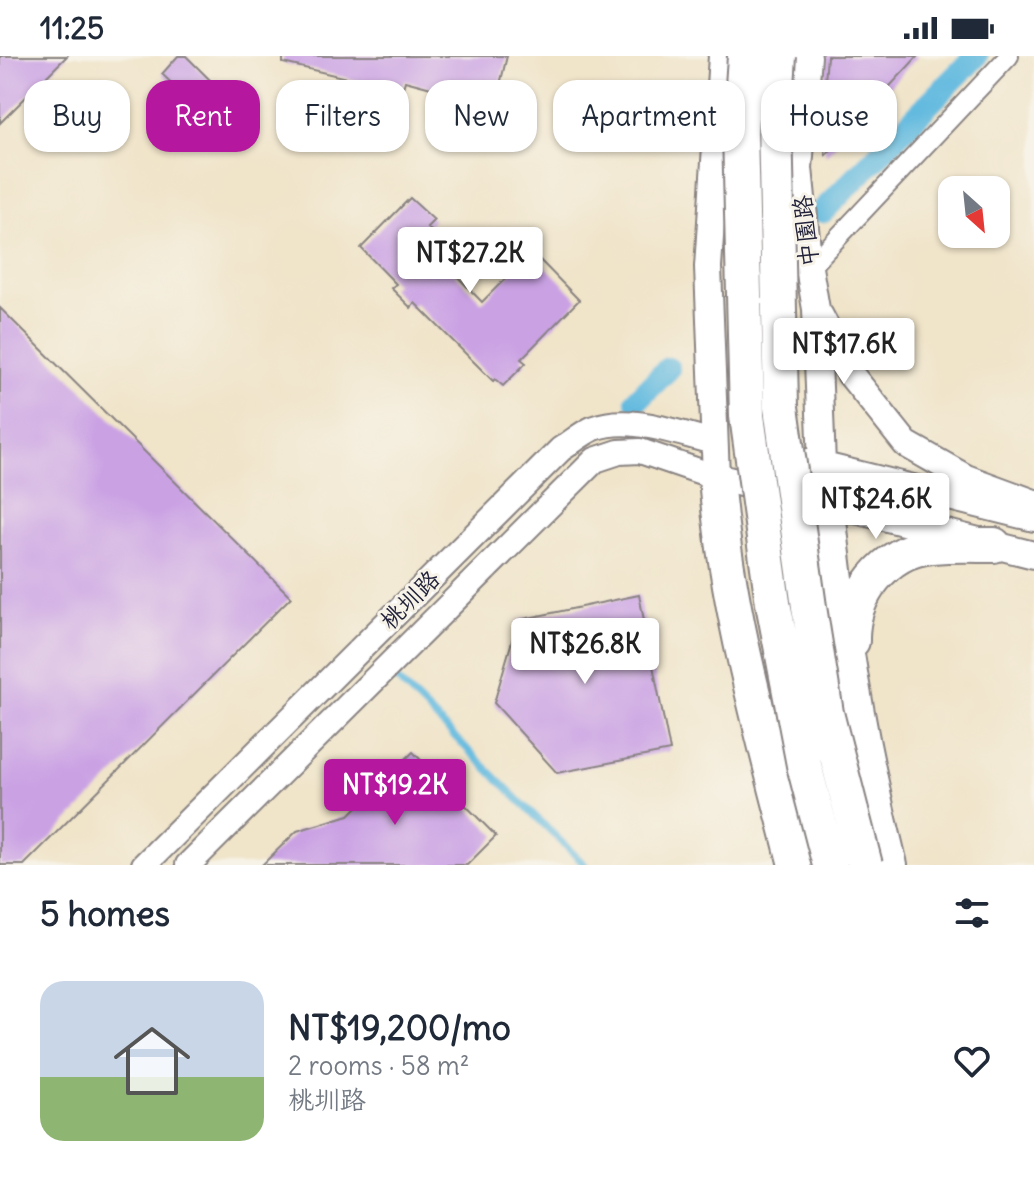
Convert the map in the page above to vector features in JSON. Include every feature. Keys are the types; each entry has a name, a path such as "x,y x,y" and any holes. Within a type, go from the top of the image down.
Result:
{"highway":[{"path":"745,56 740,132 747,416 773,603 804,765 830,865"},
{"path":"779,56 775,117 781,407 826,713 865,865"},
{"path":"716,477 718,507 738,623 796,865"},
{"path":"768,490 803,676 849,865"},
{"path":"827,502 853,706 890,865"},
{"path":"853,706 852,633 861,596 882,569 901,554 930,546 994,545"}],"main road":[{"path":"722,56 708,267 716,477 1034,555"},
{"path":"731,56 755,246 768,490"},
{"name":"中園路","path":"808,56 799,168 816,309 822,465 827,502"},
{"path":"816,309 851,375 906,444 966,478 1034,503"},
{"path":"714,442 822,465 1034,518"}],"street":[{"path":"809,268 1009,56"},
{"name":"桃圳路","path":"144,865 561,449 594,428 616,424 640,425 714,442"},
{"name":"桃圳路","path":"188,865 595,460 619,452 640,451 716,477"}],"building":[{"path":"0,56 67,56 43,80 24,80 24,99 0,123"},
{"path":"178,56 186,56 210,80 168,80 162,74"},
{"path":"283,56 507,56 501,80 425,80 425,86 409,80 355,80 283,63"},
{"path":"827,56 918,56 896,80 825,80"},
{"path":"410,198 434,220 427,227 460,262 451,270 482,302 532,252 579,300 521,359 526,363 503,386 495,379 493,381 415,303 411,308 391,288 396,284 361,248"},
{"path":"0,308 291,597 24,865 0,865"},
{"path":"639,595 670,751 557,773 494,703 518,620"},
{"path":"413,752 496,836 467,865 262,865 297,831 349,815"}],"waterway":[{"path":"823,211 976,56"},
{"path":"637,400 668,369"},
{"path":"395,678 585,865"}]}
